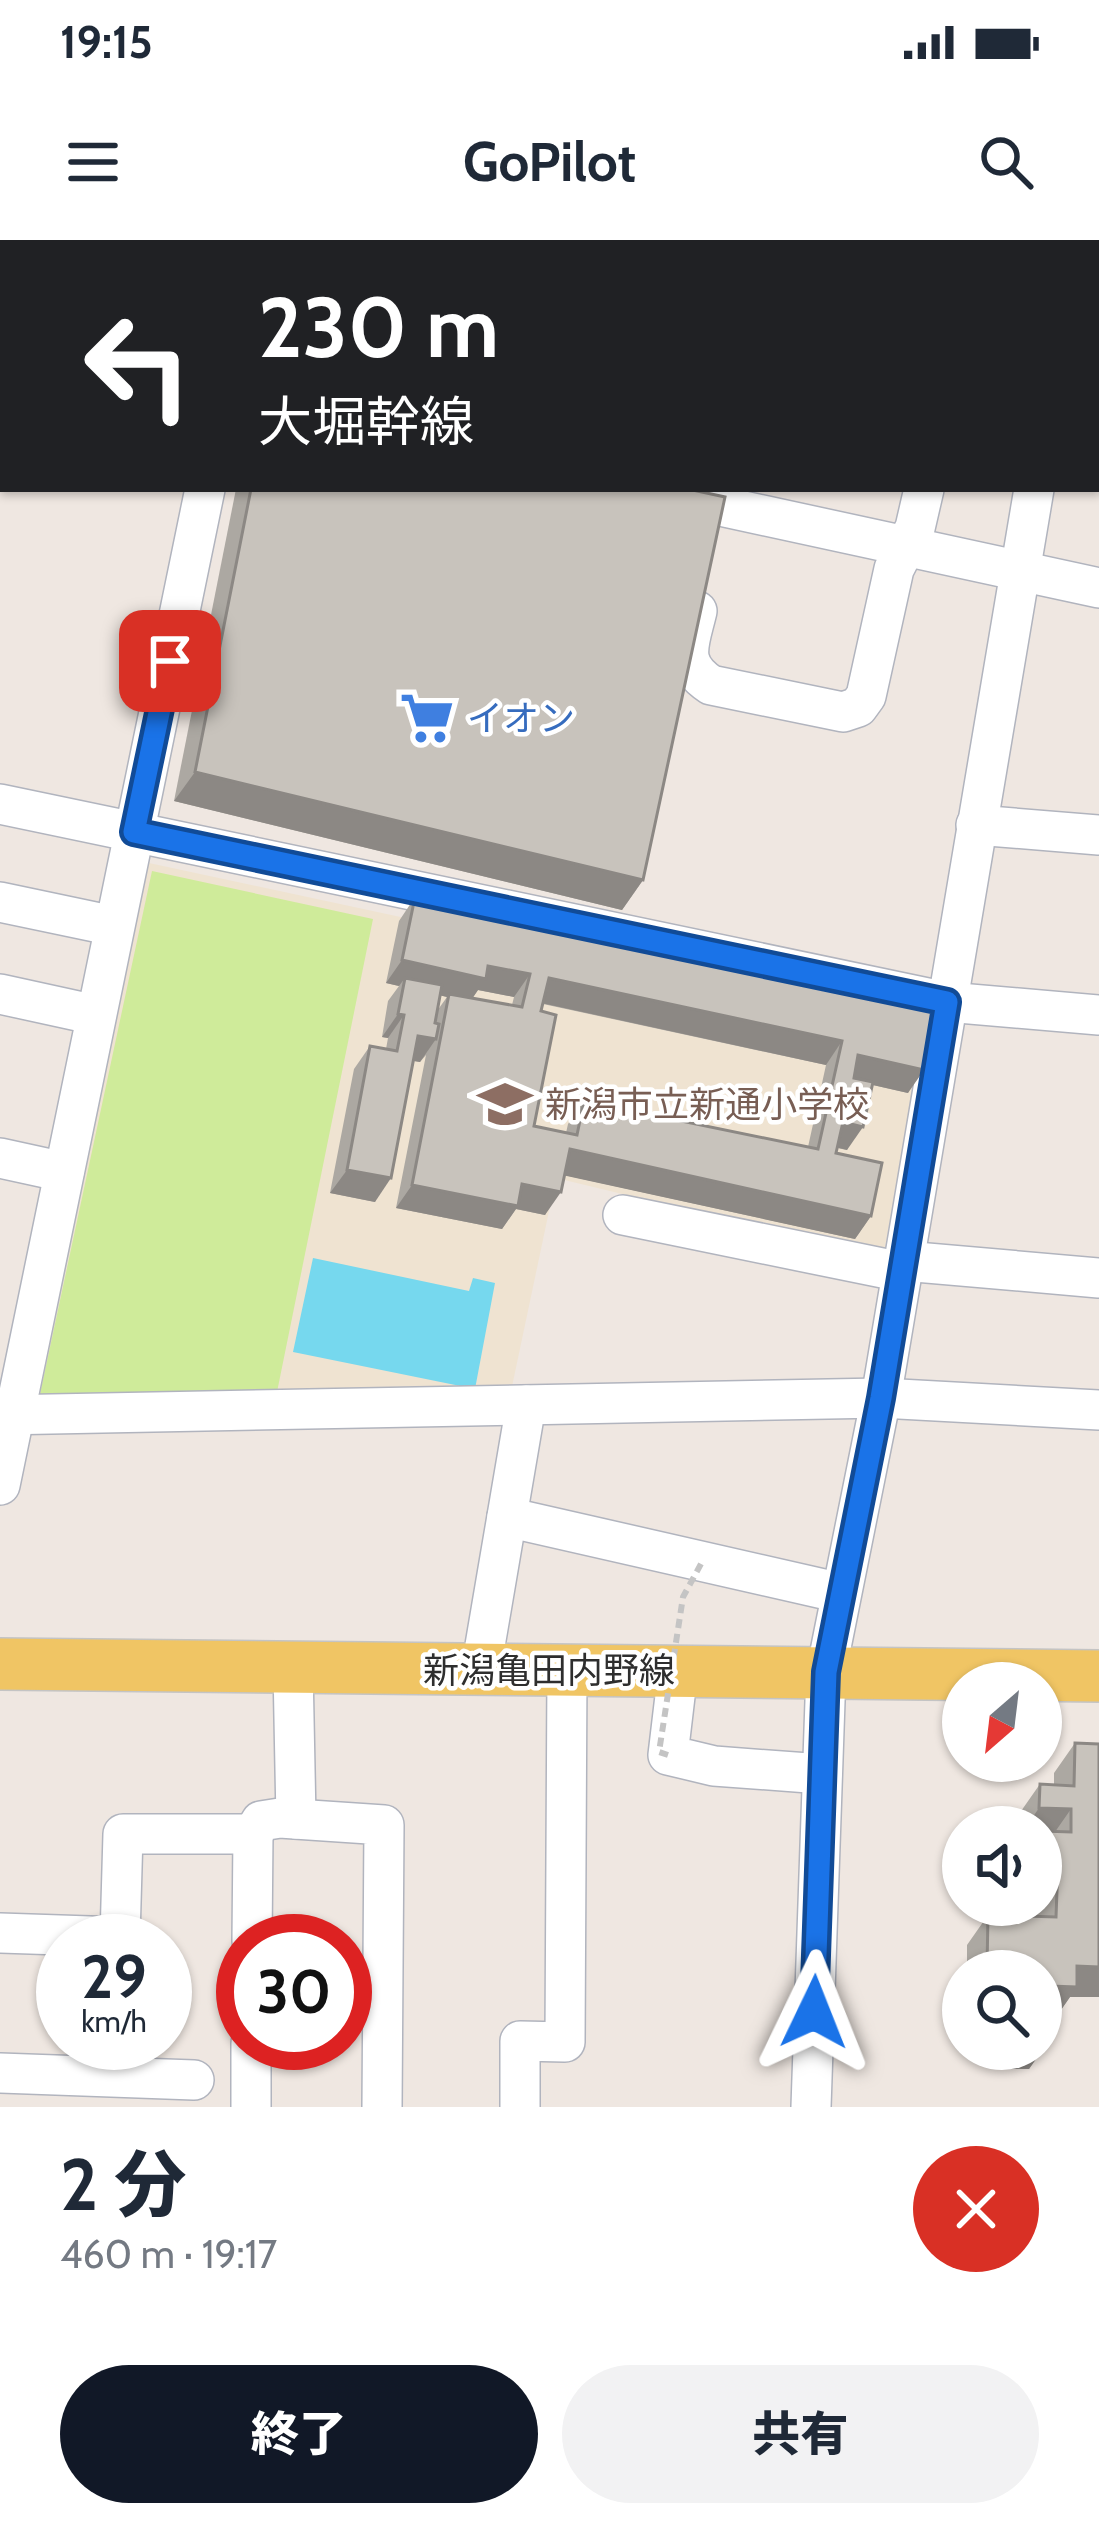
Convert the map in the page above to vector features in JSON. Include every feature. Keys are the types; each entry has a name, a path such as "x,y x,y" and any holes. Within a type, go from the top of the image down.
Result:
{"main road":[{"name":"新潟亀田内野線","path":"0,1664 1099,1676"}],"street":[{"path":"0,1484 16,1324 64,1172 205,492"},
{"path":"646,492 713,539 905,548 1099,588"},
{"path":"713,539 688,653 694,674 711,685 844,712 858,707 866,696 894,569 915,528 923,492"},
{"path":"811,2107 826,1672 881,1398 1033,492"},
{"path":"0,804 947,1002 1099,1015"},
{"path":"976,825 1099,835"},
{"path":"0,902 114,926"},
{"path":"0,994 96,1016"},
{"path":"0,1159 64,1172"},
{"path":"623,1215 903,1267 1099,1278"},
{"path":"7,1415 881,1398 1099,1410"},
{"path":"481,1670 526,1405"},
{"path":"507,1517 841,1593"},
{"path":"293,1668 296,1819"},
{"path":"520,2107 520,2041 565,2042 567,1670"},
{"path":"678,1671 668,1755 714,1766 822,1774"},
{"path":"252,1914 253,1834 261,1821 385,1825 382,2107"},
{"path":"0,1934 120,1937 123,1834 253,1834"},
{"path":"250,2107 251,2070"},
{"path":"0,2073 130,2091 194,2080"}],"path":[{"path":"668,1755 659,1752 683,1597 702,1562"}],"shaded area":[{"name":"新潟市立新通小学校","path":"149,863 926,1030 883,1257 556,1178 510,1396 34,1403"}],"green space":[{"path":"152,871 373,919 277,1392 40,1394"}],"water":[{"path":"313,1258 469,1291 473,1278 495,1283 475,1389 293,1352"}],"building":[{"name":"イオン","path":"250,492 702,492 725,497 643,880 195,772"},
{"path":"415,897 937,1010 924,1070 858,1055 854,1078 873,1082 863,1127 843,1122 836,1153 882,1163 871,1216 570,1149 561,1192 522,1184 518,1206 412,1185 449,994 522,1007 530,974 488,966 486,979 402,960","holes":["549,978 842,1041 818,1149 584,1101 577,1135 534,1126 556,1015 541,1011"]},
{"path":"405,978 442,985 436,1039 418,1036 391,1178 347,1170 370,1046 397,1051"},
{"path":"1075,1743 1099,1744 1099,1967 1077,1966 1077,1987 1062,1986 1062,1950 987,1950 988,1926 1062,1926 1062,1832 1071,1832 1071,1809 1039,1806 1040,1784 1074,1786"}],"place":[{"name":"イオン","path":"427,718"},
{"name":"新潟市立新通小学校","path":"505,1104"}],"route":[{"path":"170,661 134,832 947,1002 881,1398 826,1672 814,2012"}]}
